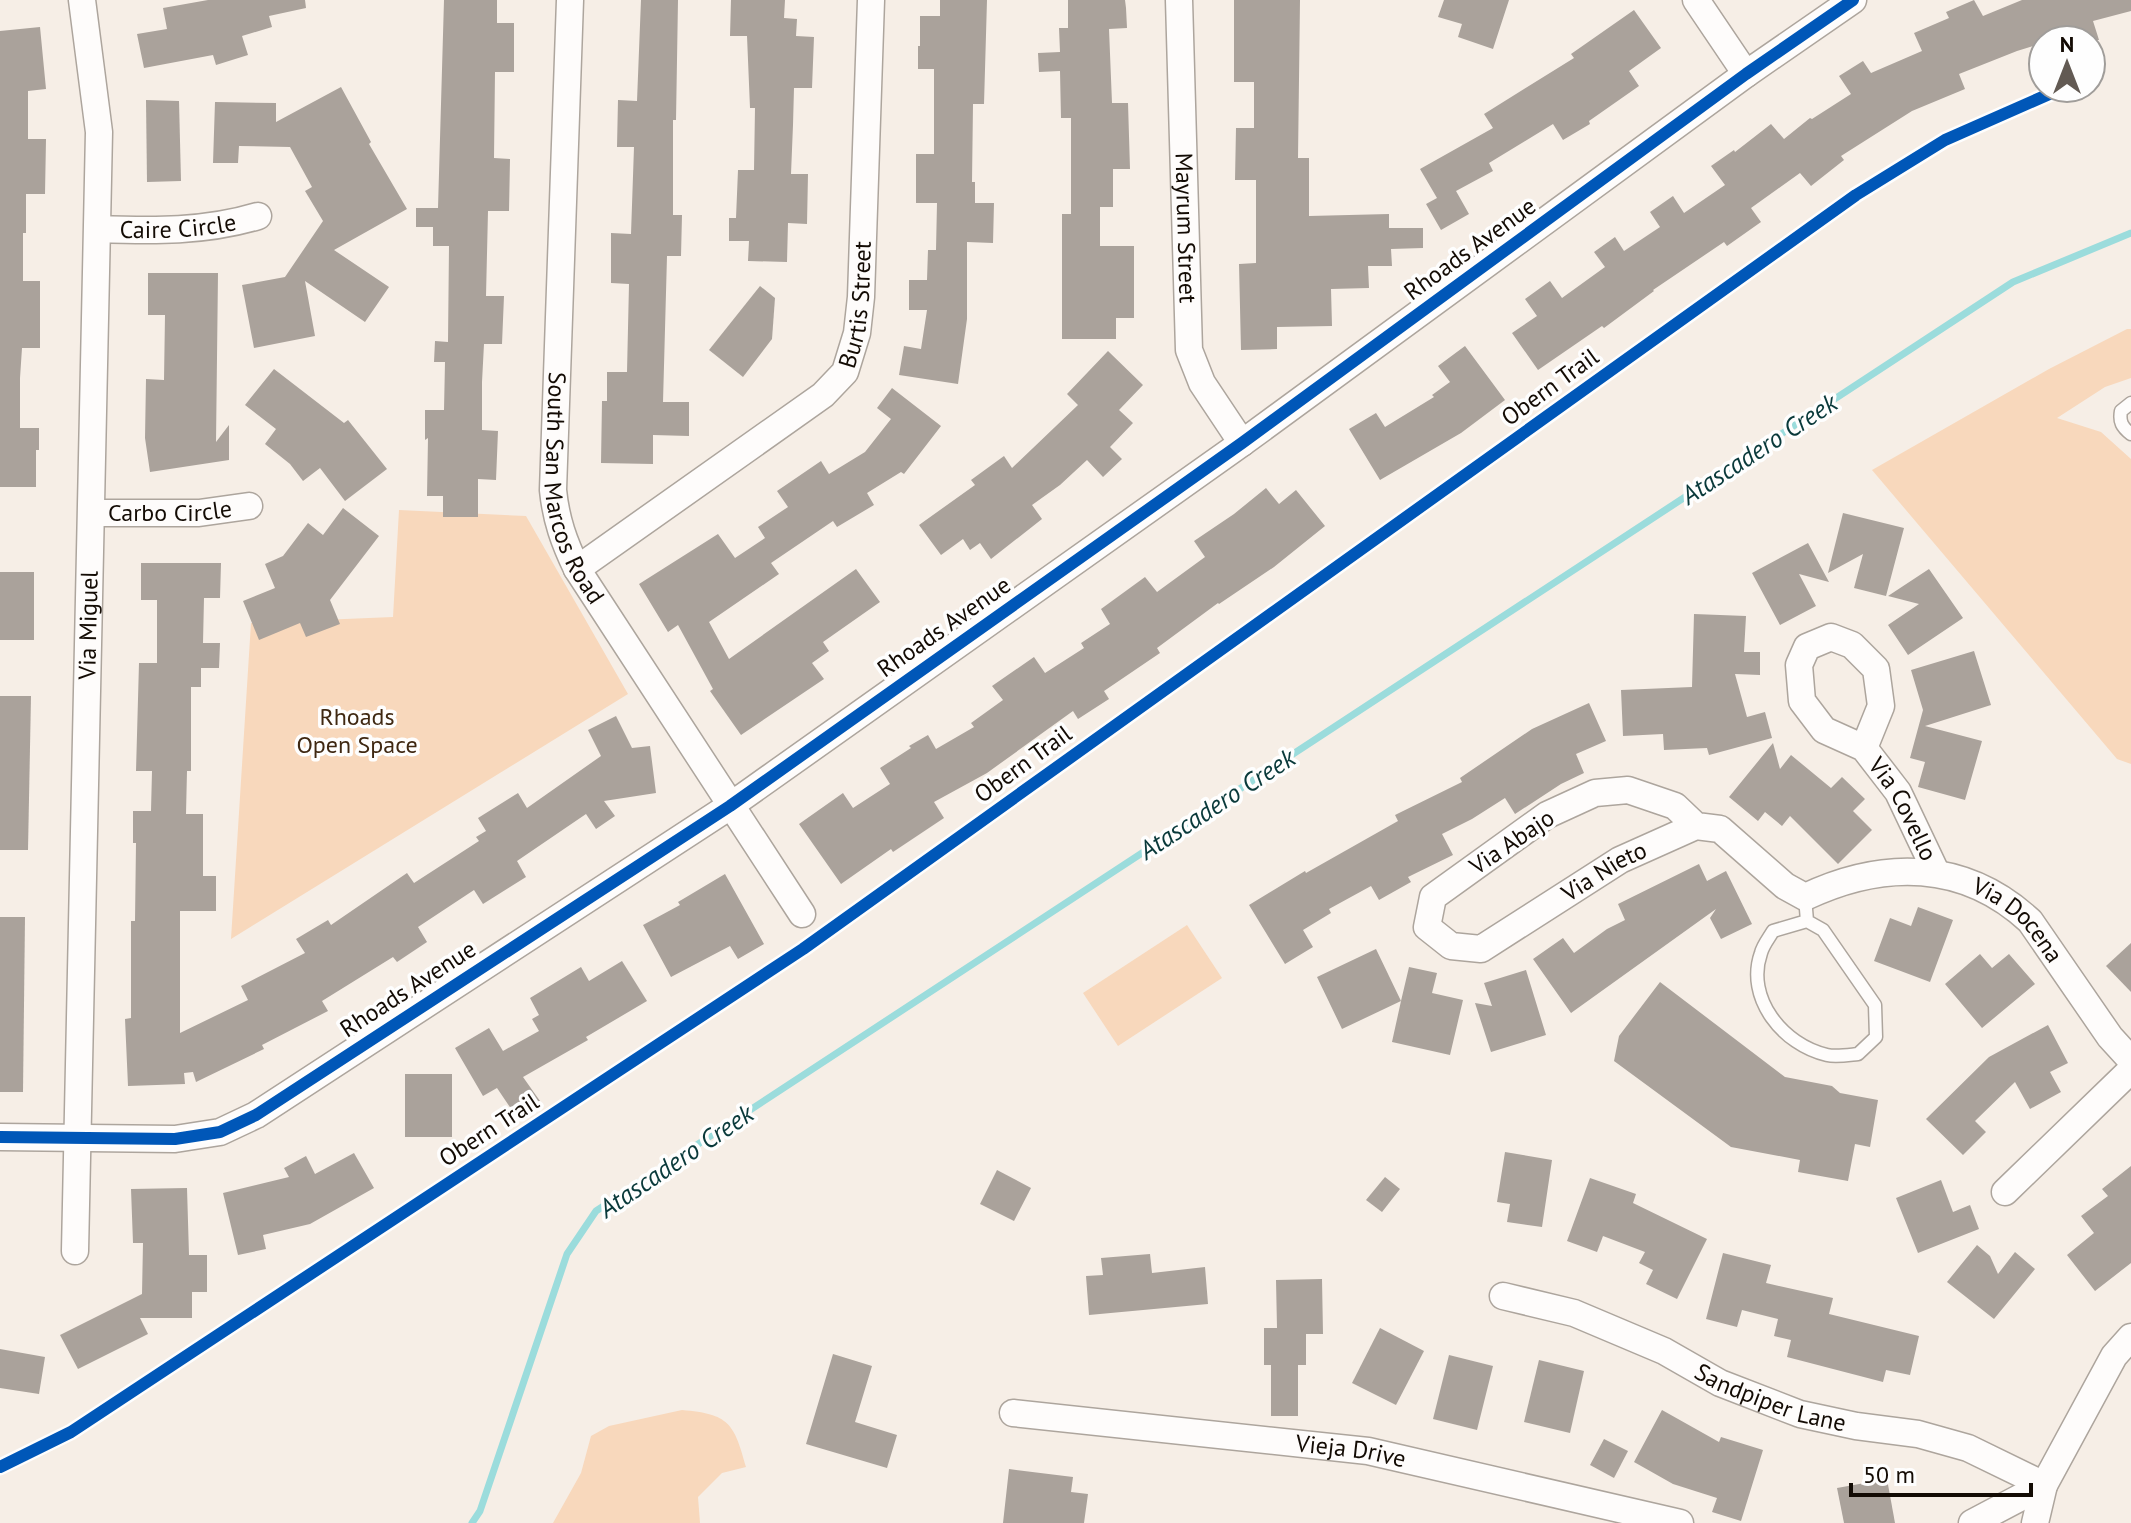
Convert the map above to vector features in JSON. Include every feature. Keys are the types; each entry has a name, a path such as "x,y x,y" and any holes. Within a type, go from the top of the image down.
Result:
{"street":[{"name":"Via Miguel","path":"75,1251 99,132 82,0"},
{"name":"South San Marcos Road","path":"570,0 553,490 561,536 577,569 802,914"},
{"name":"Burtis Street","path":"577,569 823,395 845,372 857,333 861,297 871,0"},
{"name":"Mayrum Street","path":"1179,0 1189,350 1202,383 1242,443"},
{"path":"1696,0 1746,74"},
{"name":"Rhoads Avenue","path":"0,1137 175,1139 220,1132 256,1115 730,806 1242,443 1746,74 1853,0"},
{"name":"Caire Circle","path":"98,229 175,231 225,226 258,216"},
{"name":"Carbo Circle","path":"92,513 199,513 249,506"},
{"name":"Via Covello","path":"1864,748 1898,792 1936,872"},
{"name":"Via Abajo","path":"1433,897 1547,815 1595,793 1628,790 1675,806 1696,826"},
{"path":"1696,826 1720,829 1785,886 1806,909"},
{"name":"Via Nieto","path":"1433,897 1427,927 1451,946 1481,949 1620,860 1696,826"},
{"name":"Via Docena","path":"1806,909 1826,887 1886,871 1936,872 1981,886 2019,910 2030,921 2110,1037 2131,1060"},
{"path":"2005,1192 2131,1070"},
{"name":"Sandpiper Lane","path":"1503,1296 1574,1313 1664,1351 1720,1383 1800,1414 1856,1426 1918,1434 1968,1448 2044,1485"},
{"path":"2035,1523 2044,1485 2114,1356 2131,1337"},
{"name":"Vieja Drive","path":"1013,1413 1368,1451 1680,1523"},
{"path":"1972,1523 2044,1485"}],"lane":[{"path":"2131,403 2121,411 2120,419 2131,434"},
{"path":"1806,909 1875,1005 1876,1037 1858,1054 1827,1055 1799,1042 1774,1024 1761,997 1757,970 1761,951 1773,931 1806,909"}],"green space":[{"path":"2131,329 2131,378 2105,387 2057,418 2101,432 2131,459 2131,764 2117,759 1872,470 2049,369"},
{"name":"Rhoads Open Space","path":"399,510 526,516 628,694 231,939 251,623 393,617"},
{"path":"1187,925 1222,978 1118,1046 1083,993"},
{"path":"682,1410 710,1414 727,1424 738,1440 746,1467 722,1473 698,1497 700,1523 553,1523 581,1473 591,1436 609,1426"}],"building":[{"path":"208,0 305,0 306,8 269,16 272,27 242,36 248,55 216,65 213,55 144,68 137,34 167,29 163,8"},
{"path":"444,0 497,0 497,23 514,23 514,72 495,72 494,158 510,159 509,211 488,211 486,296 504,296 502,344 484,344 482,430 498,431 496,480 478,479 478,517 443,517 443,496 427,496 425,410 444,410 445,362 434,362 435,341 448,342 449,246 433,246 433,227 416,227 416,208 438,208"},
{"path":"641,0 678,0 673,215 682,215 681,256 667,256 663,402 689,402 689,436 653,435 653,464 601,463 602,401 607,401 607,372 627,372 629,284 611,283 611,233 631,234 634,147 617,147 618,100 637,101"},
{"path":"731,0 785,0 784,18 797,19 796,36 814,37 812,88 794,88 791,174 808,174 807,224 788,223 787,262 748,261 749,241 729,241 729,218 736,218 738,170 754,170 755,108 750,108 747,36 730,36"},
{"path":"940,0 987,0 984,104 973,104 972,182 975,182 975,203 994,203 993,243 967,242 967,319 958,384 899,375 904,346 921,349 927,310 909,310 909,280 927,280 928,250 936,250 937,203 916,203 916,154 934,154 934,69 918,69 918,46 920,16 940,16"},
{"path":"1068,0 1125,0 1127,28 1109,29 1112,103 1128,103 1130,169 1113,169 1113,207 1100,207 1100,246 1134,246 1134,318 1116,318 1116,339 1062,339 1062,214 1071,214 1071,118 1061,118 1060,71 1039,72 1038,53 1060,52 1059,28 1068,28"},
{"path":"1234,0 1300,0 1298,158 1309,158 1309,216 1389,214 1389,228 1423,228 1423,248 1391,249 1392,266 1368,266 1369,288 1331,289 1332,326 1277,327 1277,349 1241,350 1239,264 1256,263 1256,180 1235,180 1236,128 1254,128 1254,82 1234,82"},
{"path":"1444,0 1509,0 1493,49 1458,37 1462,24 1438,17"},
{"path":"1974,0 1983,16 2022,0 2131,0 2131,11 2093,21 2094,24 2027,24 2027,48 1959,74 1965,89 1912,111 1841,156 1844,160 1811,186 1800,173 1751,208 1761,222 1727,246 1724,242 1604,328 1602,326 1538,370 1512,333 1537,316 1525,299 1550,281 1562,298 1605,267 1594,252 1615,237 1624,251 1660,227 1650,212 1673,196 1684,213 1725,185 1711,166 1771,124 1784,139 1810,118 1851,94 1839,76 1863,61 1871,73 1922,51 1914,33 1949,18 1946,12"},
{"path":"1634,10 1661,48 1629,71 1639,86 1589,121 1590,124 1563,140 1553,124 1489,163 1493,171 1456,191 1469,214 1441,230 1426,204 1437,198 1420,169 1493,128 1484,114 1574,58 1571,54"},
{"path":"40,27 46,89 28,91 28,139 46,139 45,194 26,194 23,281 40,281 40,348 22,348 20,378 20,428 39,428 36,487 0,487 0,31"},
{"path":"341,87 371,142 369,144 407,209 334,250 389,287 365,322 305,281 315,336 254,348 242,285 285,277 323,221 305,191 312,187 290,147 239,146 238,163 213,163 215,102 276,103 276,122"},
{"path":"146,100 179,101 181,181 147,182"},
{"path":"148,273 218,273 216,442 229,425 229,460 150,472 145,438 146,379 164,380 165,315 148,315"},
{"path":"760,286 775,298 772,339 743,377 709,350"},
{"path":"1465,346 1505,400 1461,433 1380,480 1349,429 1376,413 1385,427 1434,397 1432,395 1450,382 1438,366"},
{"path":"1108,351 1143,385 1119,410 1133,423 1110,447 1122,459 1103,477 1087,460 1032,505 1042,519 991,559 980,543 970,550 963,539 941,555 919,525 975,485 971,480 1004,456 1012,468 1078,405 1067,394"},
{"path":"274,369 344,423 348,420 387,469 345,501 320,468 303,481 290,464 265,444 276,429 245,405"},
{"path":"892,388 941,426 904,474 901,472 867,493 874,505 837,527 833,521 771,563 779,574 709,622 729,659 856,569 880,602 823,642 829,651 812,663 824,679 741,735 710,691 713,689 678,625 668,632 639,584 718,534 735,558 765,538 758,527 788,507 777,491 821,461 829,474 865,452 891,419 877,408"},
{"path":"1266,488 1279,504 1296,490 1325,526 1274,567 1157,648 1160,653 1104,691 1109,699 1078,719 1073,711 987,773 934,802 944,818 893,852 891,849 841,884 799,824 843,793 853,808 890,784 880,768 928,735 936,749 974,727 971,723 1003,700 992,686 1034,657 1045,673 1084,648 1081,643 1110,624 1101,609 1145,577 1157,592 1205,557 1194,541"},
{"path":"343,508 379,536 330,600 340,624 306,637 300,623 259,640 243,601 275,588 265,564 283,556 308,523 323,535"},
{"path":"1843,513 1904,528 1886,596 1854,588 1863,554 1828,573"},
{"path":"1808,543 1829,582 1799,574 1816,606 1780,625 1752,573"},
{"path":"141,563 221,563 220,598 204,598 203,643 220,643 219,668 201,668 201,687 191,687 191,771 187,771 186,814 203,814 203,876 216,876 216,911 180,911 180,1033 248,1000 241,986 305,953 296,939 328,920 331,925 407,873 414,883 479,841 476,837 486,831 478,818 518,793 527,808 601,756 588,730 616,716 632,748 650,746 656,793 604,801 615,816 596,829 586,814 517,861 526,877 483,904 474,890 418,927 427,942 397,962 393,957 322,1001 328,1011 262,1045 264,1049 196,1082 193,1072 184,1073 185,1084 128,1086 125,1019 131,1018 131,921 135,921 136,843 133,843 133,811 151,811 152,771 136,771 139,663 157,663 157,600 141,600"},
{"path":"1929,569 1963,618 1908,655 1888,625 1919,604 1888,596"},
{"path":"0,572 34,572 34,640 0,640"},
{"path":"1694,614 1746,616 1744,652 1760,652 1760,675 1735,674 1747,717 1765,712 1772,738 1709,755 1707,748 1664,750 1663,734 1623,736 1621,690 1692,687"},
{"path":"1974,651 1991,705 1925,726 1982,741 1965,800 1918,787 1925,762 1910,758 1923,710 1911,670"},
{"path":"0,696 31,696 28,850 0,850"},
{"path":"1589,703 1606,741 1576,754 1584,773 1515,814 1505,798 1442,834 1453,855 1408,877 1411,882 1379,900 1371,886 1329,909 1331,913 1303,930 1313,947 1285,964 1249,905 1398,821 1395,815 1462,782 1460,778 1532,729"},
{"path":"1773,743 1780,769 1791,755 1831,788 1842,777 1865,799 1853,811 1872,830 1838,864 1790,816 1782,826 1765,812 1758,821 1729,797"},
{"path":"1699,864 1707,881 1726,871 1752,924 1721,939 1710,918 1716,909 1571,1013 1533,959 1563,938 1574,953 1625,920 1618,904"},
{"path":"725,874 764,944 738,959 730,946 671,977 643,925 680,905 678,902"},
{"path":"1918,907 1953,920 1930,982 1874,961 1890,918 1911,926"},
{"path":"0,917 25,917 23,1092 0,1092"},
{"path":"2131,943 2131,992 2106,966"},
{"path":"1376,949 1401,1001 1342,1029 1317,977"},
{"path":"1980,954 1992,968 2009,954 2035,984 1982,1028 1945,984"},
{"path":"622,961 647,1001 586,1037 588,1040 523,1077 540,1101 516,1116 497,1088 483,1096 455,1048 489,1028 503,1051 539,1031 532,1019 539,1015 530,998 581,967 589,981"},
{"path":"1409,967 1437,973 1432,993 1463,1000 1450,1055 1392,1042"},
{"path":"1526,970 1546,1035 1491,1052 1475,1003 1492,1006 1484,983"},
{"path":"1660,982 1785,1077 1832,1086 1840,1093 1878,1100 1870,1147 1855,1144 1848,1181 1798,1172 1800,1160 1731,1147 1614,1061 1619,1036"},
{"path":"2048,1025 2068,1063 2050,1072 2061,1092 2030,1109 2015,1082 1975,1121 1986,1132 1963,1155 1926,1119 1989,1057"},
{"path":"405,1074 452,1074 452,1137 405,1137"},
{"path":"1505,1152 1552,1160 1542,1227 1507,1222 1510,1204 1497,1202"},
{"path":"354,1153 374,1188 310,1224 263,1235 266,1249 238,1255 223,1193 289,1177 284,1168 306,1156 315,1174"},
{"path":"2131,1166 2131,1263 2095,1291 2067,1255 2094,1233 2081,1216 2108,1196 2102,1189"},
{"path":"997,1170 1031,1188 1014,1221 980,1204"},
{"path":"1385,1177 1400,1189 1382,1212 1366,1200"},
{"path":"1590,1178 1636,1194 1633,1203 1707,1239 1677,1299 1646,1284 1653,1270 1639,1263 1645,1252 1603,1236 1597,1252 1567,1241"},
{"path":"1941,1180 1953,1212 1970,1205 1979,1229 1918,1253 1896,1198"},
{"path":"187,1188 189,1255 207,1255 207,1292 192,1292 192,1318 140,1318 148,1334 78,1369 60,1335 142,1294 143,1243 133,1243 131,1189"},
{"path":"1977,1245 1990,1256 1998,1274 2015,1252 2035,1269 1994,1319 1947,1282"},
{"path":"1723,1253 1771,1265 1766,1283 1833,1298 1829,1314 1919,1336 1910,1375 1886,1370 1883,1382 1787,1357 1791,1340 1774,1336 1778,1319 1742,1310 1737,1327 1706,1319"},
{"path":"1150,1254 1152,1273 1205,1267 1208,1304 1089,1315 1086,1276 1103,1275 1101,1258"},
{"path":"1322,1279 1323,1334 1306,1334 1306,1365 1298,1365 1298,1416 1271,1416 1271,1365 1264,1365 1264,1328 1277,1328 1276,1280"},
{"path":"1380,1328 1424,1351 1396,1405 1352,1383"},
{"path":"0,1349 45,1357 39,1394 0,1388"},
{"path":"833,1354 872,1366 855,1422 897,1435 887,1468 806,1444"},
{"path":"1449,1355 1493,1366 1477,1430 1433,1419"},
{"path":"1539,1360 1584,1371 1570,1433 1524,1422"},
{"path":"1662,1410 1719,1442 1721,1437 1763,1450 1741,1521 1712,1512 1717,1498 1673,1484 1634,1462"},
{"path":"1604,1439 1628,1451 1614,1478 1590,1465"},
{"path":"1009,1469 1073,1477 1071,1492 1088,1494 1084,1523 1003,1523"},
{"path":"1887,1479 1895,1523 1844,1523 1837,1488"}],"waterway":[{"name":"Atascadero Creek","path":"472,1523 480,1511 567,1254 596,1211 2013,282 2131,233"}],"cycle path":[{"path":"0,1137 175,1139 220,1132 256,1115 730,806 1242,443 1746,74 1853,0"},
{"name":"Obern Trail","path":"0,1467 71,1432 803,949 1856,195 1945,140 2027,104"}]}
